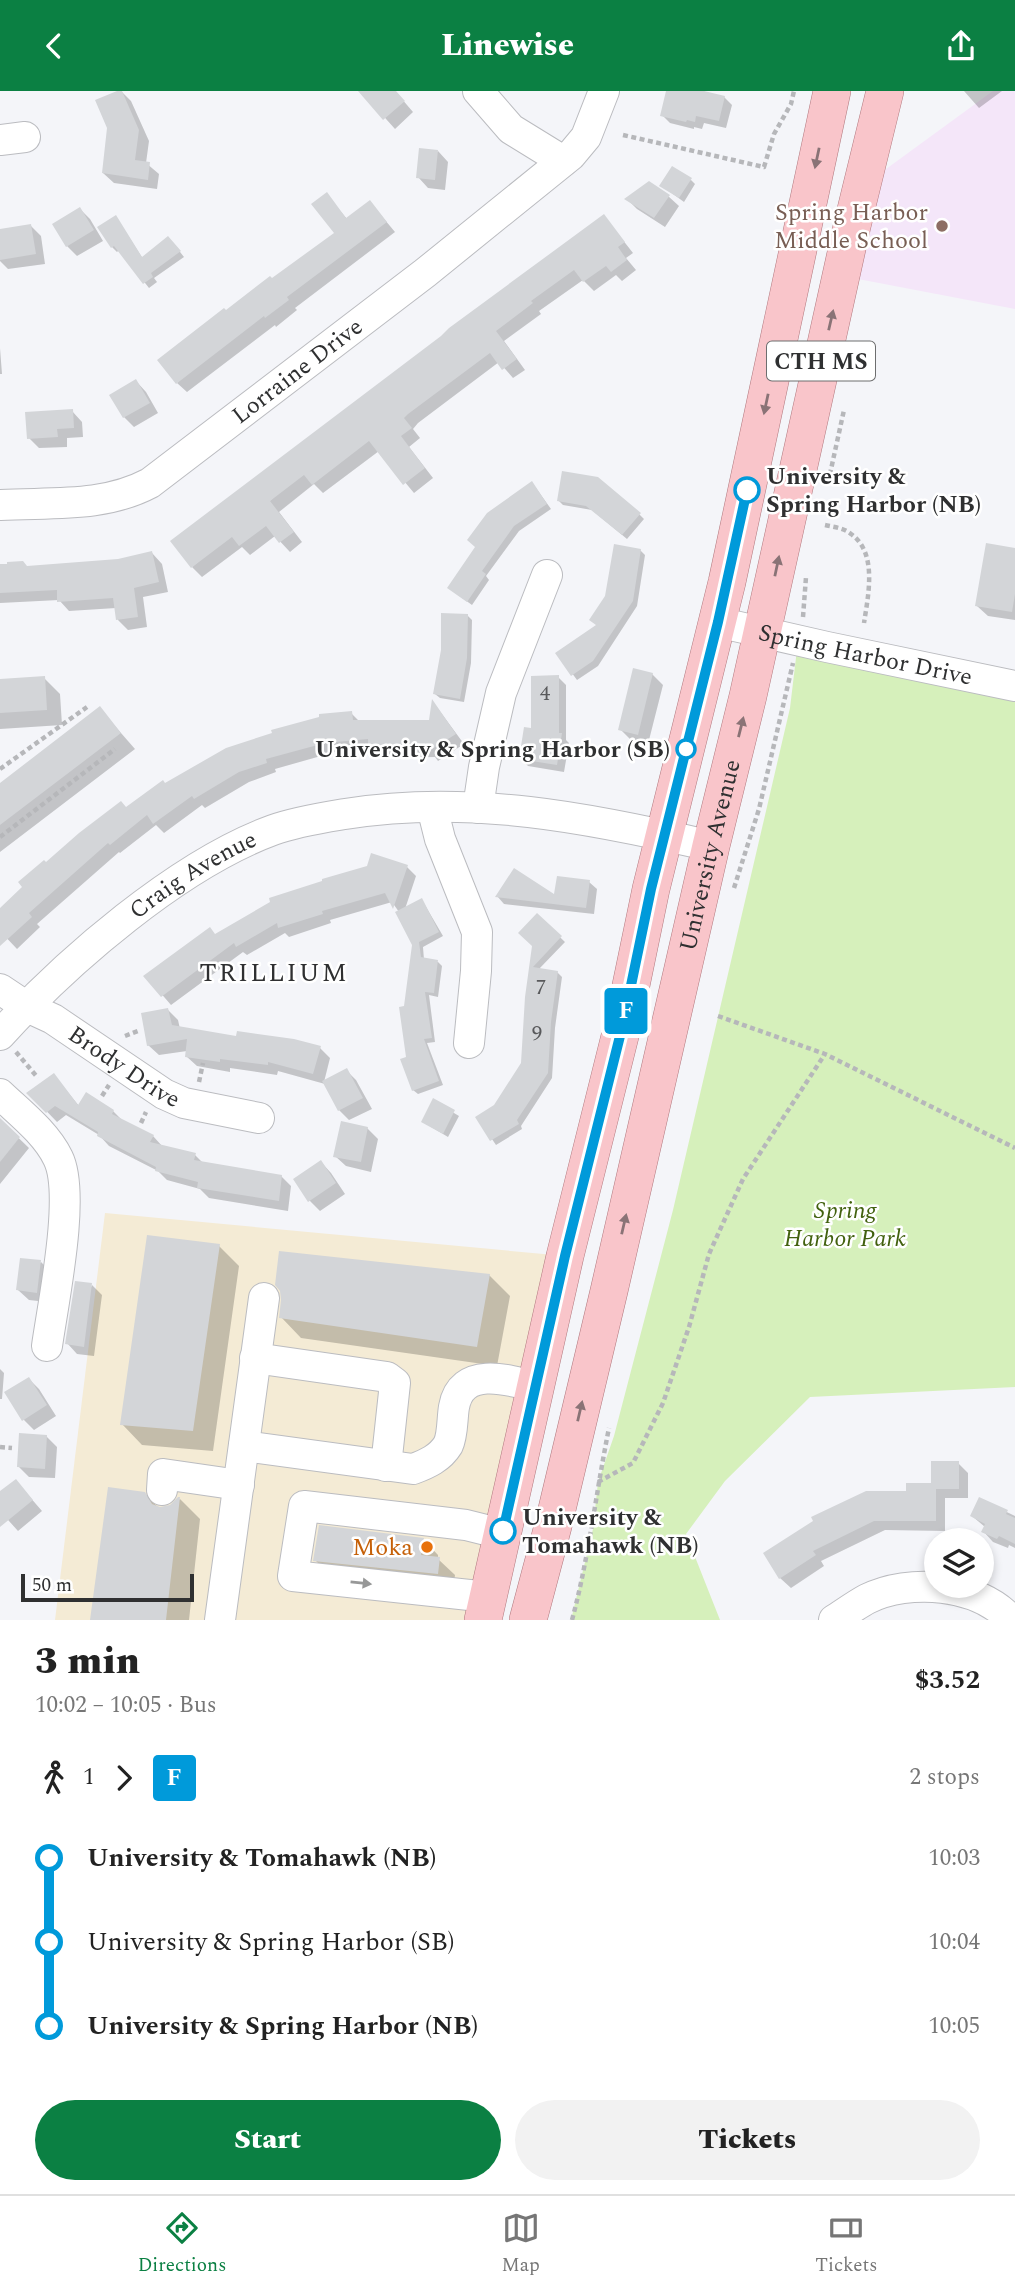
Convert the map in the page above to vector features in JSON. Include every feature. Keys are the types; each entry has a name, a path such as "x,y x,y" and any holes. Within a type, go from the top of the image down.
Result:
{"main road":[{"name":"University Avenue","path":"485,1608 565,1256 623,1024 651,889 718,622 832,91"},
{"name":"University Avenue","path":"528,1620 606,1304 886,91"},
{"path":"536,1387 546,1398 551,1416 543,1504 542,1568"}],"street":[{"path":"478,91 511,129 563,161"},
{"name":"Lorraine Drive","path":"0,505 76,503 115,498 150,483 425,273 563,161 586,137 604,91"},
{"path":"478,807 501,693 547,575"},
{"name":"Spring Harbor Drive","path":"718,622 1015,686"},
{"path":"432,807 440,839 477,932 469,1043"},
{"name":"Craig Avenue","path":"7,1043 27,1007 82,954 160,893 223,852 273,830 375,809 478,807 556,814 711,846"},
{"name":"Brody Drive","path":"0,989 27,1007 53,1019 164,1094 184,1103 259,1118"},
{"path":"0,1094 43,1136 58,1157 64,1172 66,1203 47,1346"},
{"path":"220,1620 264,1298"},
{"path":"255,1358 387,1377 395,1383 386,1466"},
{"path":"244,1446 413,1469 432,1462 449,1443 454,1403 459,1390 470,1382 484,1378 507,1379 536,1387"},
{"path":"162,1490 163,1474 239,1485"},
{"path":"485,1608 293,1576 304,1506 466,1525 502,1534"},
{"path":"834,1620 868,1598 904,1588 946,1588 979,1597 1011,1620"}],"path":[{"path":"623,135 764,167 774,134 791,104 794,91"},
{"path":"825,525 853,535 862,548 868,566 869,587 864,623"},
{"path":"0,769 87,707"},
{"path":"0,837 115,749"},
{"path":"718,1016 825,1054 1015,1148"},
{"path":"7,1043 38,1078"},
{"path":"598,1482 633,1463 663,1403 689,1327 709,1254 743,1179 825,1054"},
{"path":"198,1088 203,1063"},
{"path":"0,1447 12,1448"}],"shaded area":[{"name":"Spring Harbor Middle School","path":"993,91 1015,91 1015,309 858,279 882,172"},
{"path":"105,1213 565,1256 483,1620 55,1620"}],"green space":[{"name":"Spring Harbor Park","path":"798,641 1015,686 1015,1387 810,1397 725,1481 686,1534 720,1620 571,1620 593,1529 598,1482 614,1436 673,1210 790,708"}],"building":[{"path":"122,91 139,130 135,160 150,162 148,180 102,173 107,128 95,100"},
{"path":"358,91 396,91 405,101 383,120"},
{"path":"666,91 704,91 725,96 719,121 696,116 695,122 686,122 660,116"},
{"path":"419,148 438,150 435,180 416,178"},
{"path":"672,166 692,178 679,198 659,186"},
{"path":"649,181 670,195 654,218 624,199"},
{"path":"327,192 346,218 370,200 387,222 287,297 289,300 176,384 157,360 224,308 226,310 270,276 272,278 334,233 311,204"},
{"path":"80,207 94,230 66,247 52,224"},
{"path":"604,214 625,242 618,247 627,260 611,272 606,266 583,282 574,270 496,331 517,359 502,370 490,353 404,418 412,428 401,436 425,468 403,485 369,441 312,485 304,475 270,501 294,532 279,543 266,526 239,546 232,537 191,568 170,541 449,328"},
{"path":"116,215 142,257 168,236 181,251 151,273 153,277 143,284 114,246 111,248 97,227"},
{"path":"31,224 36,254 0,260 0,229"},
{"path":"136,379 150,403 123,418 109,395"},
{"path":"73,409 74,428 57,429 58,437 27,439 25,412"},
{"path":"562,471 598,477 641,513 622,535 586,506 557,501"},
{"path":"532,481 547,504 514,526 482,571 486,574 467,602 447,588 475,547 467,540 487,513"},
{"path":"986,543 1015,548 1015,594 1012,612 975,606"},
{"path":"614,544 641,549 633,601 593,661 571,676 555,653 596,625 589,620 605,596"},
{"path":"152,551 159,582 134,588 138,617 116,620 113,598 57,602 57,590 0,593 0,564 7,562 23,561 27,566 118,559"},
{"path":"441,613 468,614 467,658 460,699 433,694 441,650"},
{"path":"633,668 653,673 638,735 618,730"},
{"path":"559,675 559,733 562,733 557,765 519,759 524,727 531,728 531,676"},
{"path":"45,676 47,710 0,713 0,679"},
{"path":"432,699 456,734 427,752 425,748 368,748 368,739 325,743 266,759 267,763 239,772 194,799 192,796 153,824 147,815 110,845 108,843 29,913 32,917 0,946 0,908 22,887 18,882 121,801 126,807 163,780 165,783 226,748 272,733 271,730 319,717 319,714 352,711 353,720 429,720"},
{"path":"100,706 121,733 0,825 0,783"},
{"path":"371,853 408,865 393,909 385,893 322,911 323,914 278,928 277,923 236,947 234,943 161,997 143,976 210,927 215,934 270,902 269,898 367,866"},
{"path":"514,868 554,894 557,876 590,880 586,908 495,897"},
{"path":"422,898 439,932 419,942 421,957 438,960 434,993 425,992 432,1038 424,1039 439,1081 412,1091 400,1059 406,1057 399,1007 404,1006 412,945 395,912"},
{"path":"537,913 562,936 533,967 558,971 548,1073 517,1120 519,1124 490,1141 475,1117 494,1105 521,1063 525,997 532,946 518,933"},
{"path":"168,1008 172,1025 236,1036 237,1031 294,1039 321,1046 313,1074 268,1062 268,1065 185,1057 187,1039 147,1046 141,1013"},
{"path":"347,1068 363,1098 338,1111 322,1081"},
{"path":"54,1073 78,1105 86,1092 114,1110 112,1114 154,1135 150,1142 196,1153 194,1160 282,1175 279,1201 197,1188 198,1182 155,1171 156,1167 97,1136 98,1132 55,1106 46,1113 26,1093"},
{"path":"433,1098 455,1110 443,1134 421,1122"},
{"path":"0,1118 20,1137 0,1162"},
{"path":"341,1121 368,1127 361,1162 333,1157"},
{"path":"321,1160 336,1183 308,1202 293,1179"},
{"path":"147,1235 220,1244 193,1431 120,1425"},
{"path":"279,1251 490,1274 477,1347 279,1318 280,1291 275,1285"},
{"path":"20,1258 41,1260 37,1293 16,1290"},
{"path":"75,1281 92,1283 84,1347 65,1344"},
{"path":"29,1377 47,1405 22,1421 4,1392"},
{"path":"19,1433 47,1435 45,1469 17,1467"},
{"path":"931,1461 959,1461 959,1489 936,1489 936,1521 874,1521 813,1551 816,1555 779,1579 763,1553 813,1521 811,1517 866,1491 906,1491 906,1483 931,1483"},
{"path":"16,1479 33,1500 0,1527 0,1491"},
{"path":"108,1487 145,1492 152,1504 160,1507 170,1505 180,1497 166,1620 90,1620"},
{"path":"979,1497 1008,1510 1006,1514 1015,1518 1015,1544 999,1536 997,1539 994,1538 994,1528 983,1528 985,1524 970,1516"},
{"path":"319,1525 424,1538 421,1555 440,1557 438,1574 313,1561"}],"bus line":[{"name":"F","path":"503,1531 565,1256 623,1024 651,889 718,622 747,490"}],"place":[{"name":"Spring Harbor Middle School","path":"942,226"},
{"name":"University & Spring Harbor (NB)","path":"747,490"},
{"name":"University & Spring Harbor (SB)","path":"686,749"},
{"name":"University & Tomahawk (NB)","path":"503,1531"},
{"name":"Moka","path":"427,1547"}],"district":[{"name":"TRILLIUM","path":"274,972"}]}
